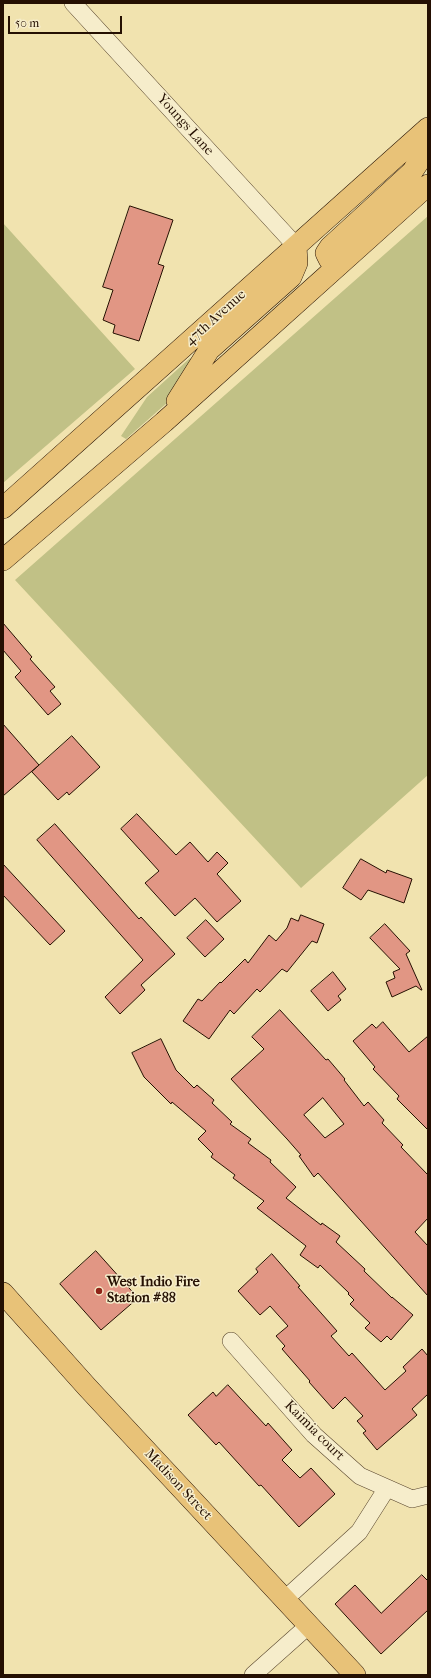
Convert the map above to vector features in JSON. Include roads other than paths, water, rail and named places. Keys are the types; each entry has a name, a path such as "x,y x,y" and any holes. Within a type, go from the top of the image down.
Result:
{"main road":[{"name":"47th Avenue","path":"3,508 428,128"},
{"path":"343,261 334,263 329,259 326,253 330,247 412,172 428,148"},
{"path":"3,560 164,422 428,185"},
{"path":"164,422 209,350 291,277 297,263 296,246"},
{"name":"Madison Street","path":"3,1293 87,1387 355,1675"}],"street":[{"name":"Youngs Lane","path":"73,3 296,246"},
{"name":"Kaimia court","path":"231,1341 314,1435 360,1476 387,1488 420,1497"},
{"path":"284,1600 358,1532 387,1488"},
{"path":"253,1675 308,1626"}],"place":[{"name":"West Indio Fire Station #88","path":"99,1291"}]}
